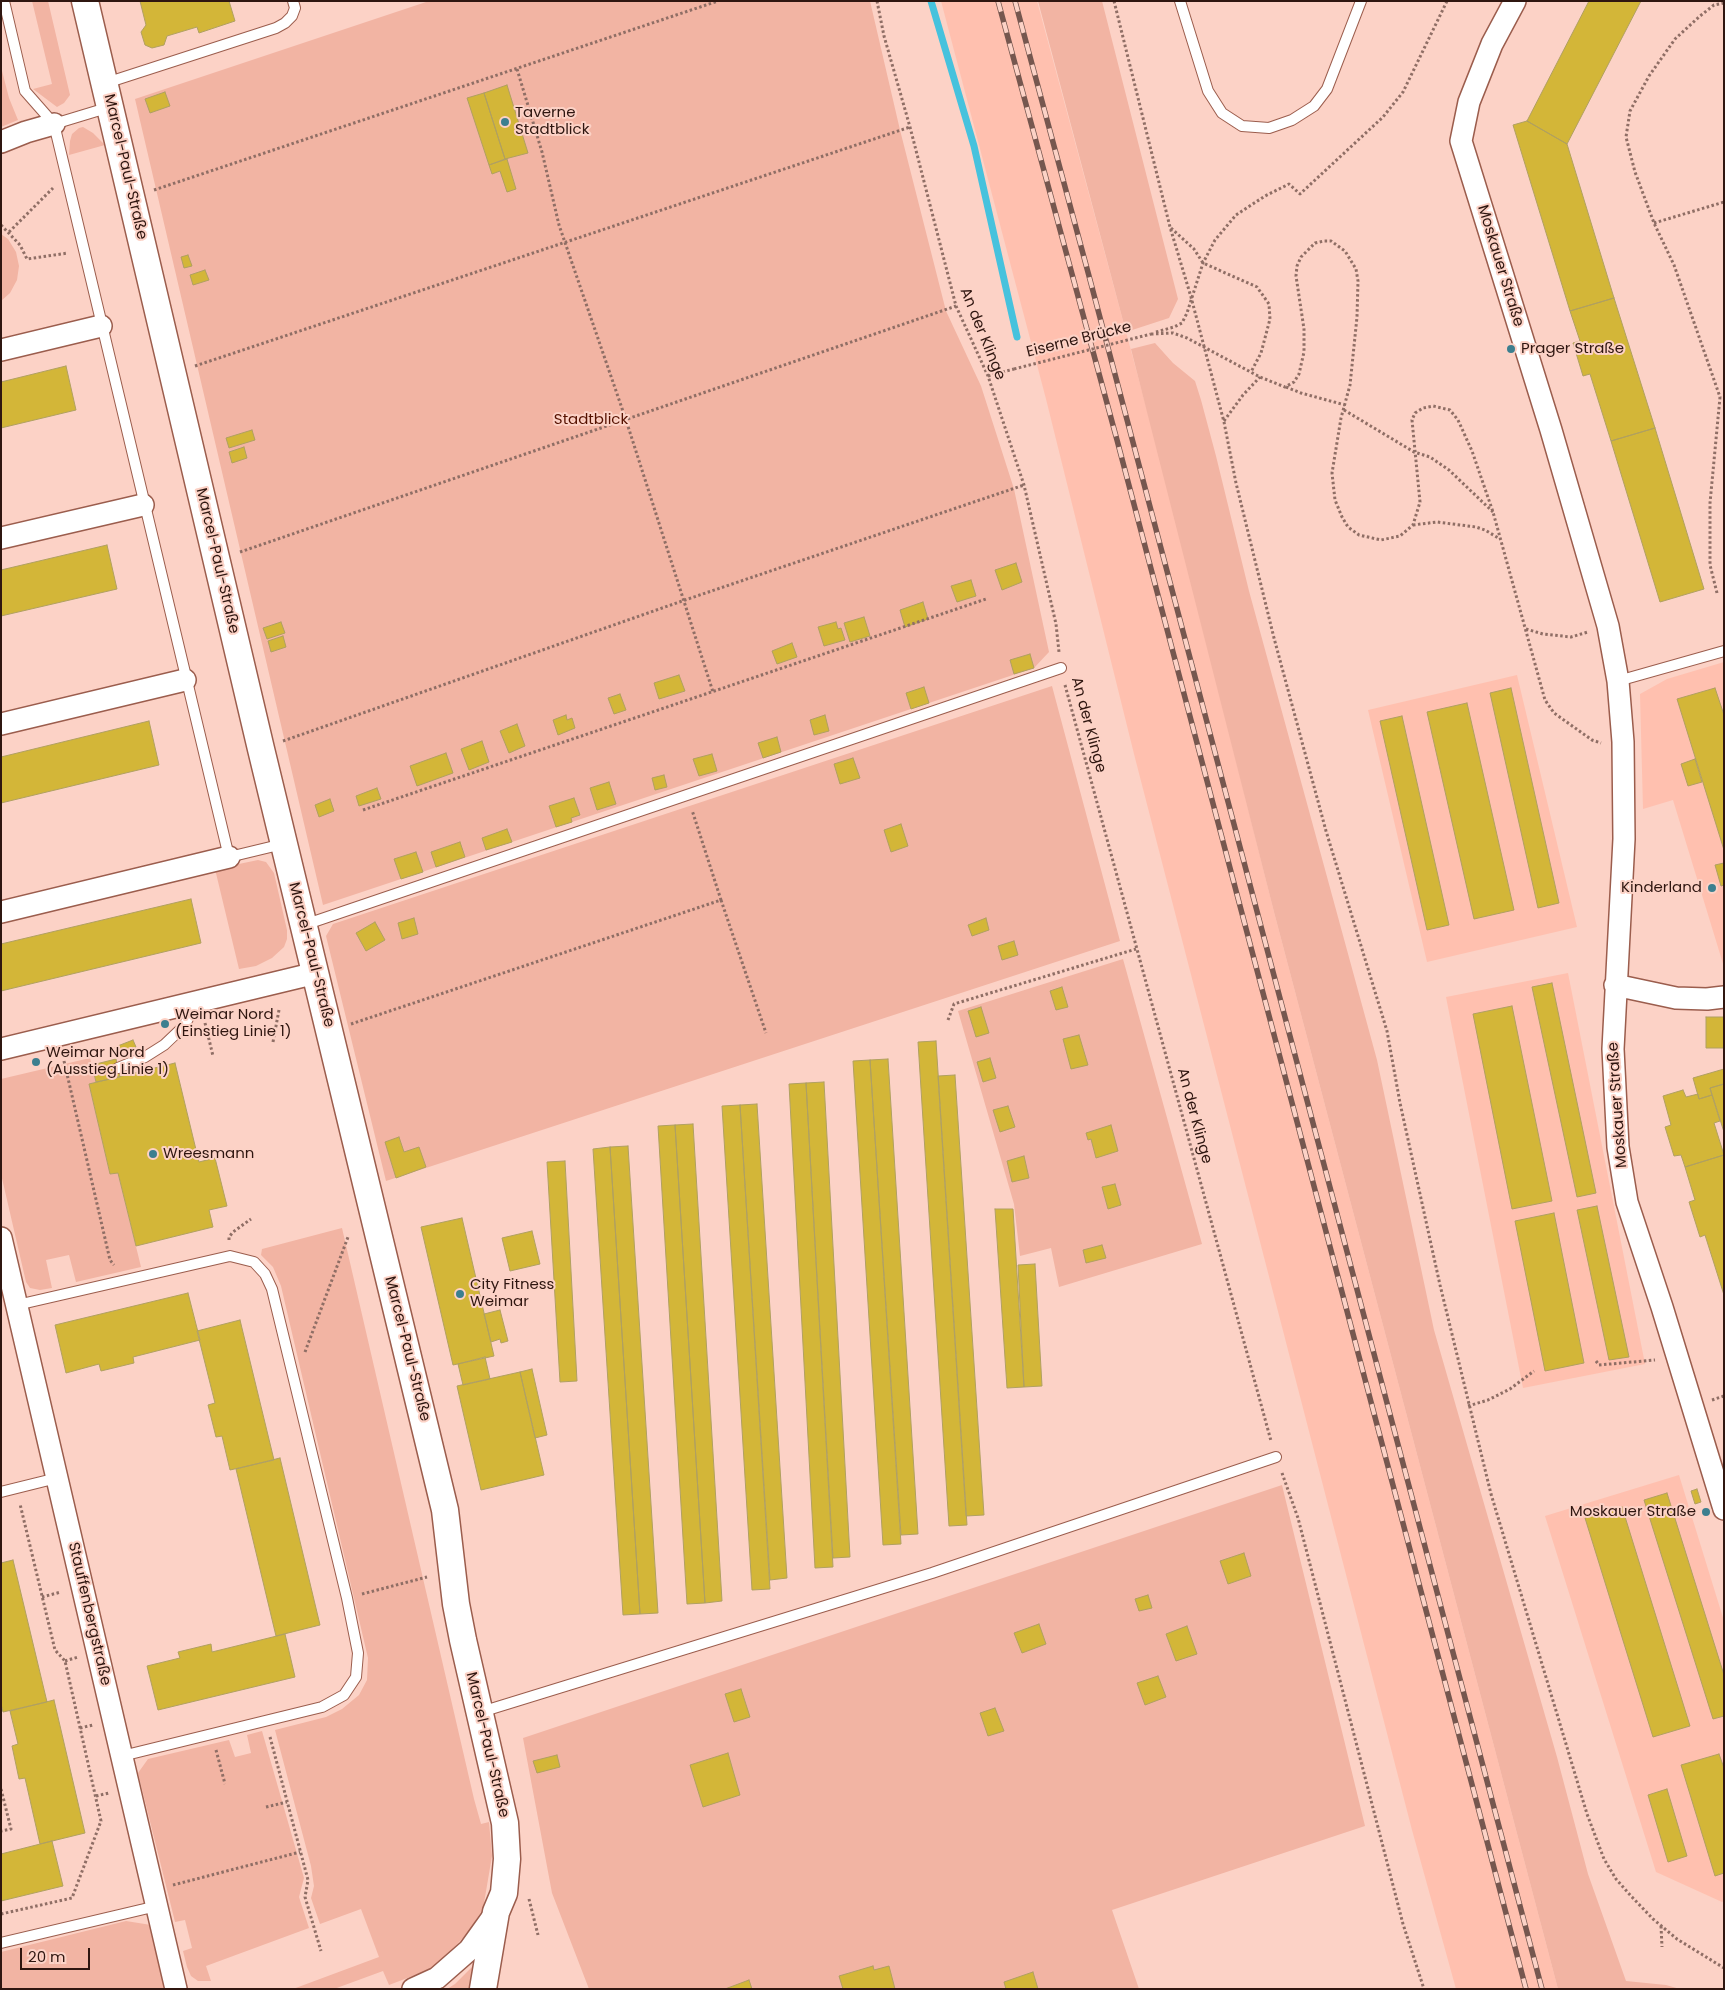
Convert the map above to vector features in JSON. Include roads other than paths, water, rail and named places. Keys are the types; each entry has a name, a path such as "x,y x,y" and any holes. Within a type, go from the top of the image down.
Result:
{"street":[{"name":"Marcel-Paul-Straße","path":"85,1 261,749 445,1510 456,1604 505,1823 507,1859 505,1884 504,1893 496,1912 470,1950 437,1978 413,1989"},
{"name":"Moskauer Straße","path":"1510,3 1469,102 1462,141 1551,430 1608,626 1618,681 1623,742 1624,840 1613,1049 1618,1147 1626,1192 1724,1510"},
{"path":"1,142 54,124"},
{"path":"1,350 102,326"},
{"path":"1,538 144,505"},
{"path":"1,724 185,680"},
{"path":"1,912 229,857"},
{"path":"1,1049 316,972"},
{"path":"1615,986 1676,998 1707,999 1724,997"},
{"name":"Stauffenbergstraße","path":"1,1238 176,1989"},
{"name":"Marcel-Paul-Straße","path":"483,1989 496,1912"}],"lane":[{"path":"4,1 26,91 54,124 185,680 229,857 284,844"},
{"path":"54,124 108,95 276,28 292,16 295,8 293,1"},
{"path":"1180,1 1208,91 1222,113 1242,126 1270,128 1292,120 1314,106 1327,89 1361,1"},
{"path":"1618,681 1724,651"},
{"path":"304,925 1060,668"},
{"path":"118,1068 146,1057 164,1045 184,1026 197,1001"},
{"path":"17,1305 230,1256 254,1262 265,1274 272,1289 347,1598 358,1653 356,1677 344,1694 322,1706 122,1756"},
{"path":"480,1712 932,1573 1276,1457"},
{"path":"1,1492 57,1478"},
{"path":"1,1943 155,1898"}],"waterway":[{"path":"931,1 974,146 1017,337"}],"railway":[{"path":"998,1 1117,440 1526,1989"},
{"path":"1015,1 1542,1989"}],"place":[{"name":"Taverne Stadtblick","path":"505,122"},
{"name":"Prager Straße","path":"1511,349"},
{"name":"Kinderland","path":"1712,888"},
{"name":"Weimar Nord (Einstieg Linie 1)","path":"165,1024"},
{"name":"Weimar Nord (Ausstieg Linie 1)","path":"36,1062"},
{"name":"Wreesmann","path":"153,1154"},
{"name":"City Fitness Weimar","path":"460,1294"},
{"name":"Moskauer Straße","path":"1706,1512"}],"park label":[{"name":"Stadtblick","path":"591,420"}]}
